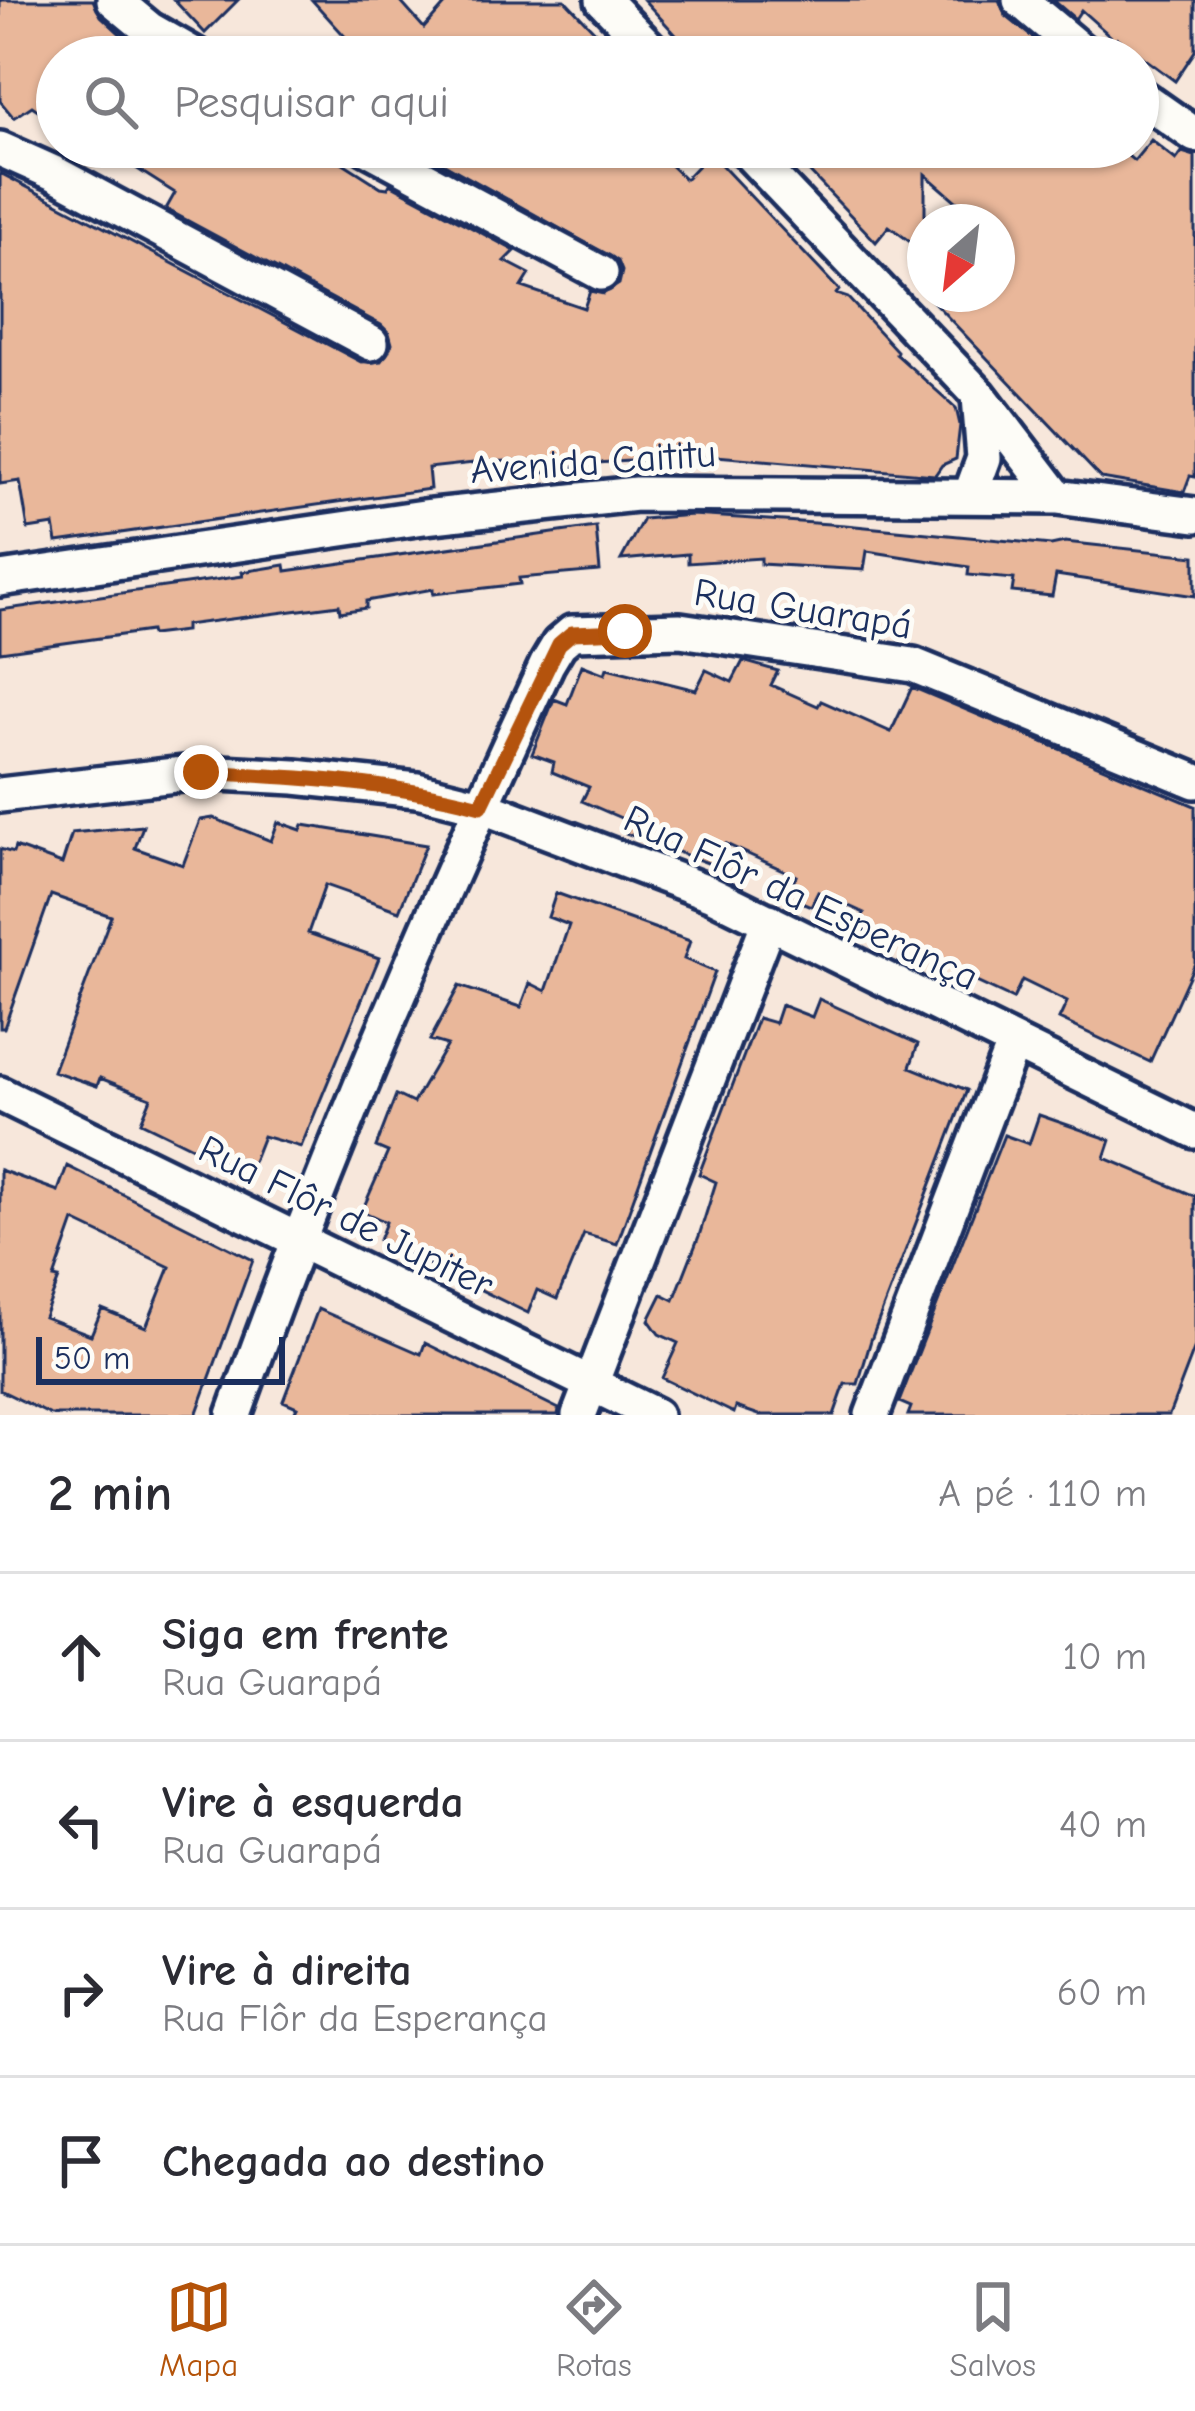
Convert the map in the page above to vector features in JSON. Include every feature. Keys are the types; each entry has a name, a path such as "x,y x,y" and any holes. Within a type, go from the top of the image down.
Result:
{"street":[{"path":"114,0 160,36"},
{"path":"604,0 638,36"},
{"path":"1020,0 1063,36"},
{"path":"1159,110 1195,135"},
{"path":"0,149 36,165"},
{"path":"43,168 371,343"},
{"path":"405,168 601,273"},
{"path":"763,168 979,395 1057,497"},
{"path":"970,496 985,458 979,395"},
{"name":"Avenida Caititu","path":"0,579 424,517 636,494 1057,497 1195,515"},
{"name":"Rua Guarapá","path":"481,806 559,644 572,633 680,630 913,665 1194,779"},
{"name":"Rua Flôr da Esperança","path":"0,795 201,772 418,790 481,806 710,893 1195,1131"},
{"path":"234,1415 297,1238 481,806"},
{"path":"585,1399 769,921"},
{"path":"872,1415 1013,1045"},
{"name":"Rua Flôr de Jupiter","path":"0,1094 297,1238 585,1399 655,1415"}],"building":[{"path":"0,0 93,0 101,16 122,36 36,36 36,109 32,106 14,118 0,101"},
{"path":"174,0 238,0 205,33"},
{"path":"312,0 399,0 424,28 449,0 565,0 599,36 345,36"},
{"path":"644,0 999,0 1006,16 1031,36 677,36"},
{"path":"1053,0 1195,0 1195,51 1175,81 1159,69 1159,36 1110,36 1081,10 1075,19"},
{"path":"1159,146 1176,160 1182,152 1195,156 1195,477 1190,476 1184,492 1101,478 943,312 1015,312 1015,204 959,204 925,174 925,204 907,204 907,240 889,226 876,242 806,168 1159,168"},
{"path":"136,168 351,168 515,251 505,261 530,274 522,287 584,308 590,291 603,294 619,284 618,261 452,168 673,168 685,179 696,168 724,168 839,290 836,294 848,298 896,354 956,408 960,425 956,459 942,465 935,475 716,456 596,463 535,474 535,460 483,462 428,468 430,489 57,542 54,525 28,529 20,481 0,484 0,173 361,362 381,361 392,344 381,325 166,209 175,193"},
{"path":"692,515 1195,556 1195,596 1056,575 1052,596 1012,592 1014,579 968,575 969,567 867,551 864,570 761,564 761,558 688,563 688,554 621,560 643,519"},
{"path":"596,527 600,571 519,578 520,584 433,594 433,589 366,601 366,608 340,612 339,605 185,625 185,631 151,635 150,631 0,652 0,610 243,576 242,572 285,565 286,571"},
{"path":"743,661 778,671 771,685 891,732 912,687 1195,806 1195,963 1150,1062 1059,1019 1067,1002 1022,980 1013,999 968,978 970,974 858,928 864,913 818,892 811,906 787,896 796,876 726,844 716,866 626,833 630,822 582,801 589,787 552,772 554,762 532,754 554,699 567,704 582,665 605,674 607,668 696,690 706,670 732,682"},
{"path":"213,818 271,841 278,822 301,830 303,825 426,845 399,911 325,885 308,933 379,958 301,1147 263,1136 252,1164 232,1156 229,1165 141,1122 151,1098 100,1078 97,1086 53,1071 111,916 51,895 4,1028 0,1028 0,849 13,853 15,847 62,864 72,833 143,826 135,848 183,865 200,820"},
{"path":"556,893 690,941 684,959 715,972 617,1244 584,1234 557,1299 537,1290 528,1313 379,1240 386,1222 362,1211 388,1152 376,1147 396,1095 413,1103 447,1045 430,1040 459,986 521,1007 530,983 546,991 569,925 548,917"},
{"path":"819,999 918,1044 910,1067 967,1090 858,1384 845,1384 834,1415 759,1415 736,1407 734,1413 662,1378 678,1343 659,1334 649,1320 662,1294 674,1300 699,1236 716,1182 699,1174 758,1018 775,1023 781,1005 812,1017"},
{"path":"1039,1115 1111,1140 1105,1158 1195,1196 1195,1347 1169,1415 908,1415 911,1407 899,1402 1004,1135 1029,1144"},
{"path":"67,1166 253,1260 196,1415 51,1415 0,1390 0,1170 58,1191","holes":["74,1221 170,1267 146,1327 102,1309 91,1335 44,1317"]},
{"path":"318,1309 421,1354 425,1343 559,1409 558,1415 293,1415 297,1407 283,1401"}],"route":[{"path":"201,772 418,790 481,806 559,644 572,633 625,631"}]}
